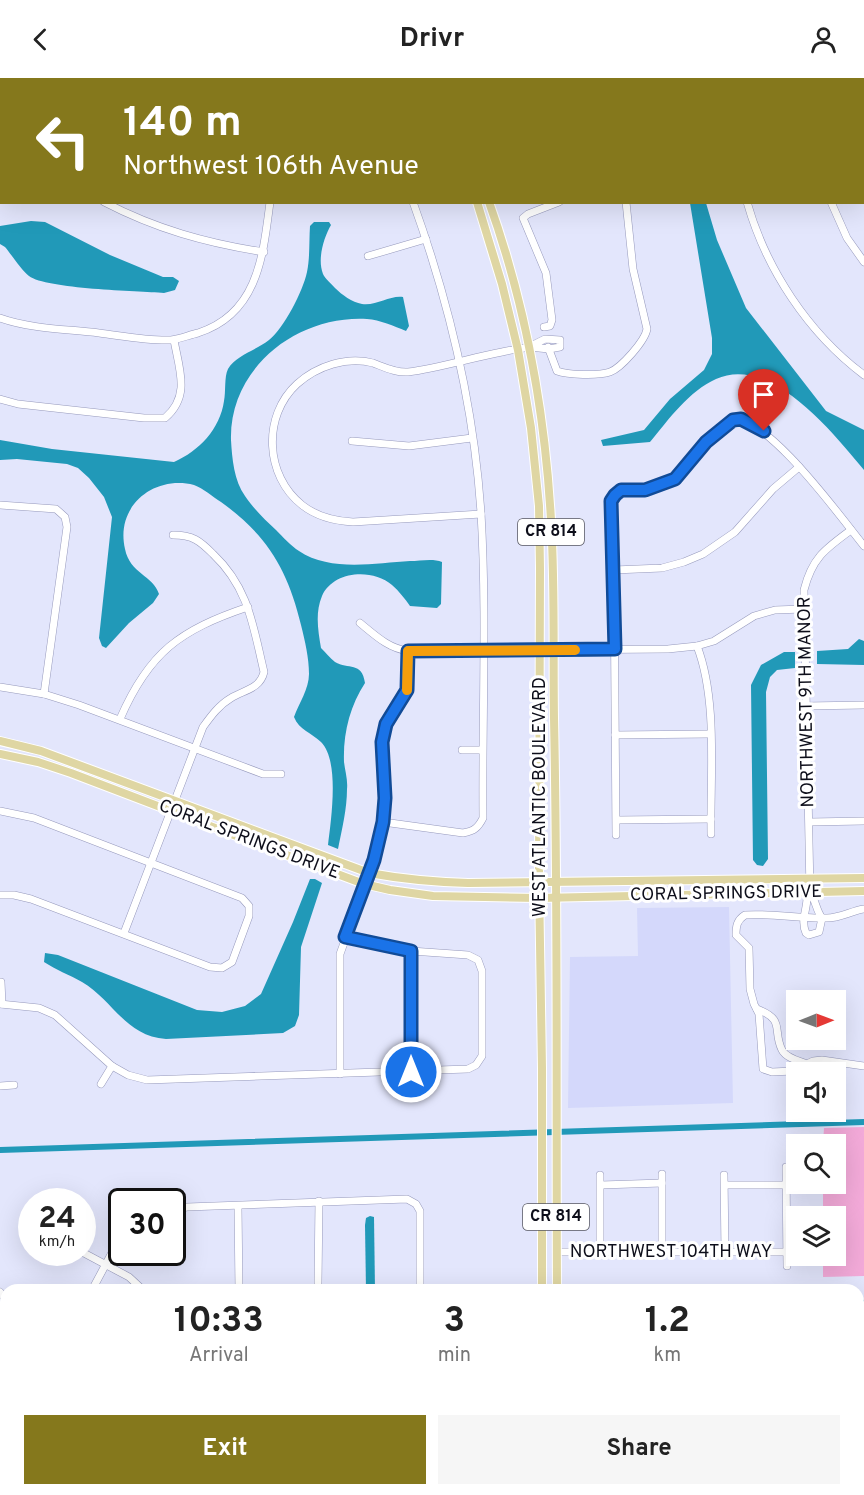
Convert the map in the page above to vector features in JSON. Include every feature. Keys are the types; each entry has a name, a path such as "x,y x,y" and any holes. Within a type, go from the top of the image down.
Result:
{"main road":[{"name":"WEST ATLANTIC BOULEVARD","path":"478,204 502,284 518,350 531,428 539,506 542,1284"},
{"name":"WEST ATLANTIC BOULEVARD","path":"490,204 514,286 528,347 547,464 552,539 556,882 556,1284"},
{"name":"CORAL SPRINGS DRIVE","path":"0,741 41,751 369,873 433,882 864,878"},
{"name":"CORAL SPRINGS DRIVE","path":"0,754 38,762 364,884 390,890 433,896 539,898 864,891"}],"street":[{"path":"108,204 158,228 198,240 264,252"},
{"path":"0,318 25,324 152,339 174,340 208,329 239,306 259,271 264,252 270,204"},
{"path":"383,822 463,833 479,826 483,818 481,514 472,438 459,361 443,294 414,204"},
{"path":"544,327 550,326 552,320 546,273 524,218 528,214 554,204"},
{"path":"545,339 556,371 564,374 608,373 646,336 647,329 633,270 626,204"},
{"path":"748,204 753,225 786,289 807,320 832,347 864,375"},
{"path":"832,204 847,238 864,261"},
{"path":"368,256 426,239"},
{"path":"481,514 352,522 335,521 319,515 302,506 291,495 281,479 272,445 273,428 285,397 296,384 312,372 342,362 357,360 405,372 518,350 545,339 560,340 560,347 549,349 528,347"},
{"path":"0,399 18,404 144,418 165,418 177,406 181,398 182,388 174,340"},
{"path":"616,835 614,570 611,501 615,495 621,490 645,490 675,479 706,442 733,420 741,419 764,431 799,467 864,546"},
{"path":"352,441 409,446 472,438"},
{"path":"614,570 662,568 703,554 735,531 773,489 799,467"},
{"path":"0,505 56,509 65,517 67,527 44,694"},
{"name":"NORTHWEST 9TH MANOR","path":"810,892 804,590 814,561 823,550 850,530"},
{"path":"124,933 203,727 231,698 256,686 264,672 242,590 219,559 195,538 188,535 173,535"},
{"path":"120,719 132,691 158,657 200,625 248,607"},
{"path":"360,623 386,644 395,649 408,651 668,649 697,646 714,641 754,616 775,610 803,609"},
{"path":"697,646 707,682 711,834"},
{"path":"340,1074 340,954 369,873 383,822 385,798 382,742 386,724 407,690 408,651"},
{"path":"0,687 44,694 120,719 263,774 280,774"},
{"path":"806,706 864,705"},
{"path":"615,735 710,734"},
{"path":"462,750 482,750"},
{"path":"0,811 34,818 243,898 249,906 249,916 231,962 222,968 210,967 31,899 0,894"},
{"path":"617,820 711,819"},
{"path":"810,822 864,821"},
{"path":"810,892 822,918 819,932 809,935 804,929 804,916 807,895 810,892"},
{"path":"786,1071 763,1070 759,1014 750,989 750,948 736,934 737,922 745,915 836,918 853,910 864,909"},
{"path":"1,982 1,1004 39,1008 55,1015 112,1066 128,1075 147,1080 468,1070 476,1065 482,1056 482,971 478,960 468,954 411,951 345,937"},
{"path":"411,951 411,1072"},
{"path":"756,1009 765,1012 777,1025 782,1050 787,1056 802,1062"},
{"path":"811,1062 834,1060 844,1062"},
{"path":"846,1062 864,1066"},
{"path":"101,1084 112,1066"},
{"path":"0,1086 14,1085"},
{"path":"662,1174 662,1252"},
{"path":"600,1175 600,1252"},
{"path":"724,1175 725,1252"},
{"path":"601,1185 662,1184"},
{"path":"725,1185 786,1185"},
{"path":"186,1207 407,1199 416,1203 420,1211 420,1284"},
{"path":"318,1283 319,1202"},
{"path":"238,1207 239,1284"},
{"name":"NORTHWEST 104TH WAY","path":"556,1252 786,1252"},
{"path":"96,1259 129,1277 137,1284"},
{"path":"95,1284 108,1260"}],"shaded area":[{"path":"729,907 733,1103 568,1108 570,957 638,956 637,908"},
{"path":"864,1127 864,1276 823,1277 823,1266 846,1266 846,1206 823,1206 823,1194 846,1194 846,1134 824,1134 824,1128"}],"water":[{"path":"690,204 706,204 717,240 746,308 826,411 864,430 864,470 836,437 799,402 779,387 758,378 737,374 716,379 697,391 680,406 650,442 603,446 601,440 644,430 670,399 704,370 712,354 712,338"},
{"path":"31,221 45,222 110,255 163,277 173,277 179,281 175,290 164,293 72,287 29,276 0,244 0,226"},
{"path":"314,222 329,222 331,225 321,255 321,268 327,279 344,296 362,304 403,297 409,326 406,331 367,319 341,320 316,326 272,351 255,369 242,390 233,414 231,447 238,483 263,518 293,547 311,558 324,562 353,565 426,560 442,562 441,604 437,608 410,606 392,585 364,574 335,581 322,596 318,615 321,648 335,662 358,669 365,683 355,701 346,730 344,762 347,796 338,849 328,845 333,791 331,763 327,751 321,742 299,725 294,717 309,680 306,649 296,605 273,555 251,527 208,493 194,485 179,483 165,485 141,497 132,507 126,519 123,533 125,549 132,564 152,582 159,594 153,603 129,623 106,648 102,646 99,638 112,517 104,497 78,468 67,464 17,459 0,460 0,440 52,449 174,462 192,452 207,438 218,421 224,401 228,369 241,356 269,340 281,327 292,309 307,272 310,226"},
{"path":"859,639 864,641 864,665 817,664 817,651 848,649"},
{"path":"784,652 795,652 795,668 777,670 770,677 766,692 768,859 763,866 757,865 753,860 751,685 761,665"},
{"path":"310,879 322,883 301,947 299,1015 295,1026 283,1033 166,1039 152,1036 130,1024 93,989 44,962 45,953 58,955 197,1010 222,1012 245,1006 261,994"},
{"path":"374,1217 375,1284 366,1284 366,1218"}],"waterway":[{"path":"0,1150 864,1122"}],"slow traffic":[{"path":"407,690 408,651 575,650"}],"route":[{"path":"411,1072 411,951 345,937 374,860 383,822 385,782 382,742 392,711 407,690 408,651 615,649 611,501 615,495 621,490 645,490 675,479 706,442 733,420 741,419 764,431"}]}
